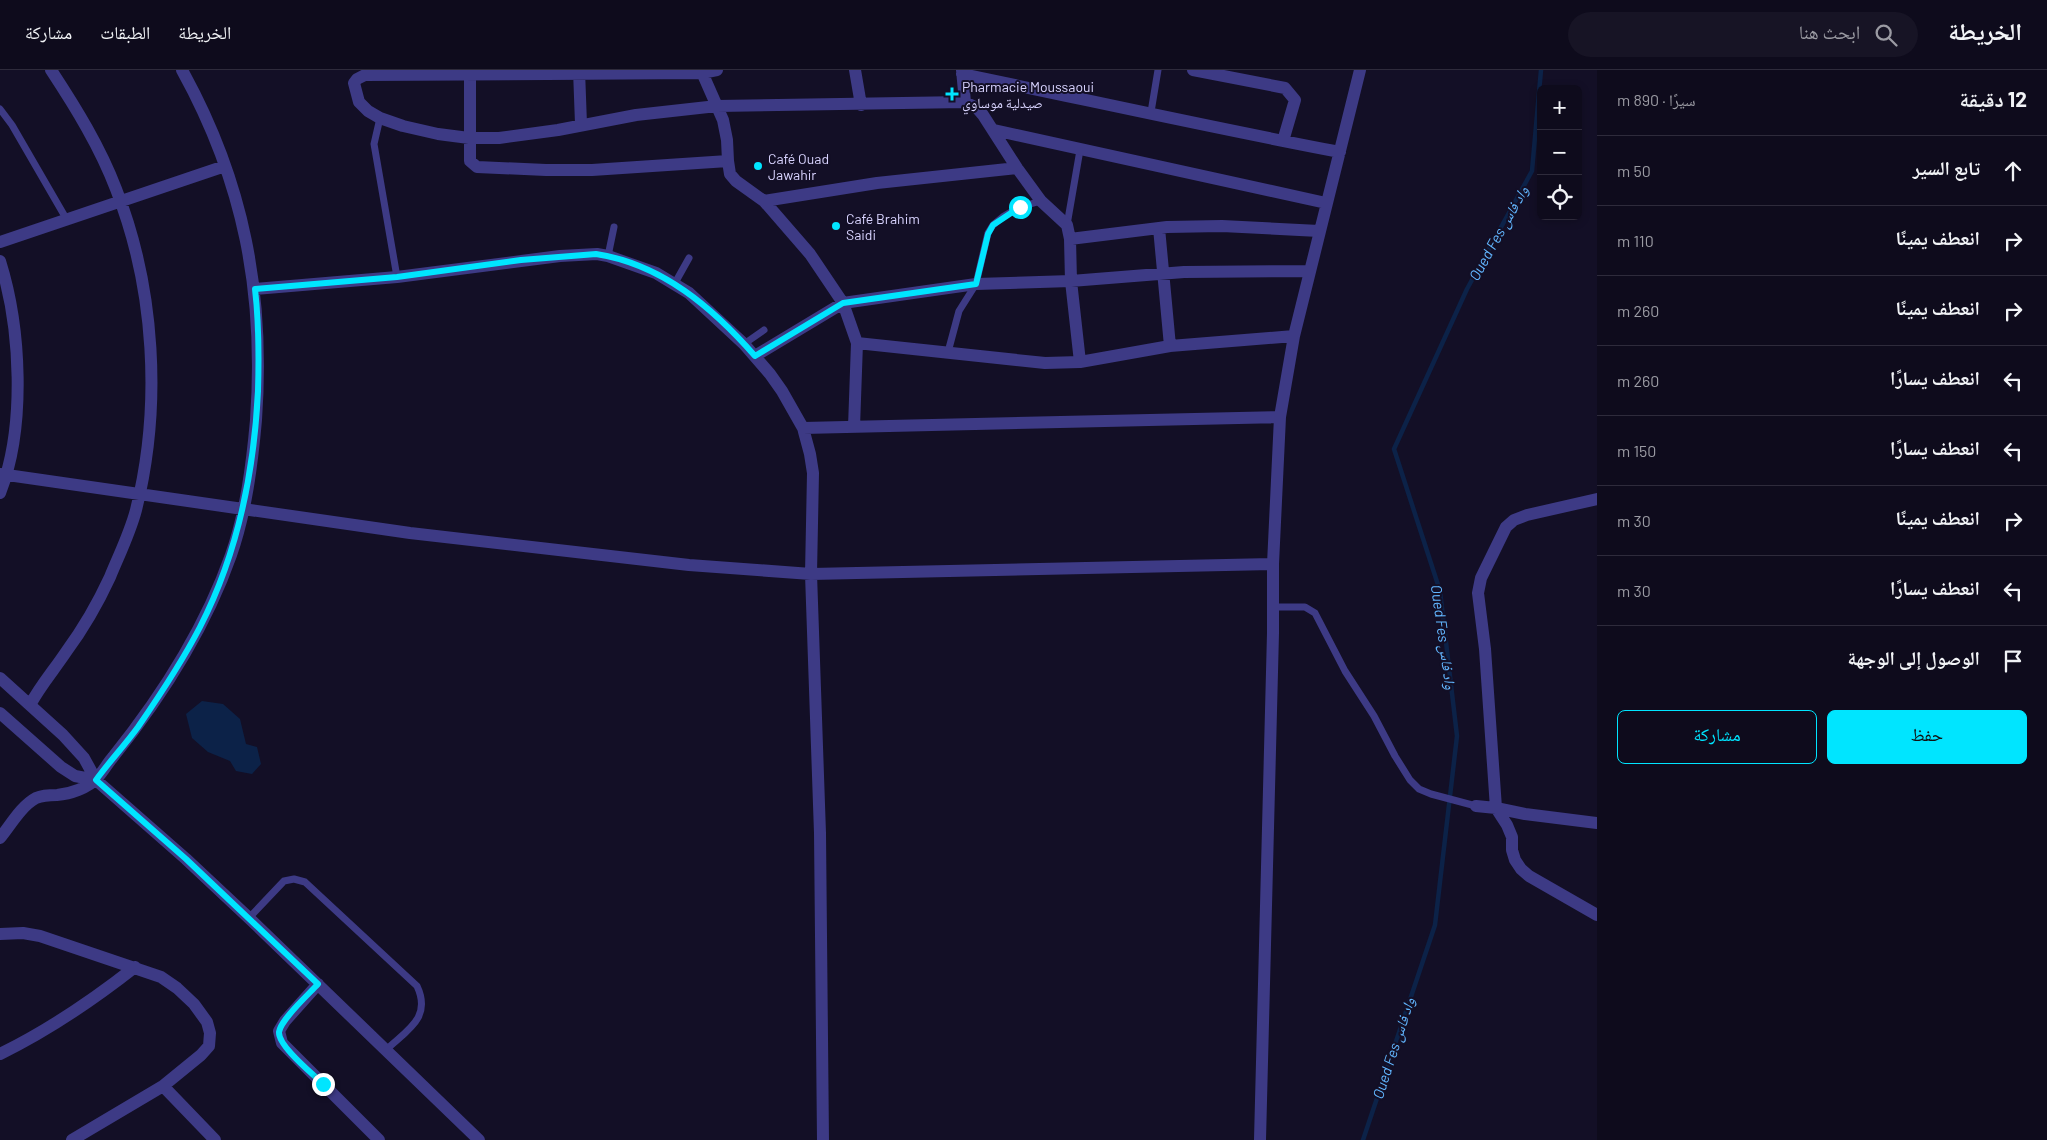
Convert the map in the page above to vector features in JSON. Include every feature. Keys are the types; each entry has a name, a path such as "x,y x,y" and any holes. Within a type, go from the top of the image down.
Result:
{"street":[{"path":"30,705 40,686 81,631 109,579 129,531 139,493 148,427 150,349 140,272 121,202 108,168 78,111 51,70"},
{"path":"0,838 34,799 45,795 73,792 96,780 137,727 200,628 229,561 243,510 250,477 257,410 258,326 255,289 242,216 205,113 182,70"},
{"path":"717,70 701,72 409,73 361,76 354,83 359,102 368,112 380,118 402,126 438,134 469,138 499,138 558,130 581,124 678,109 717,106 965,102 977,108 994,130 1017,168 1041,201 1066,225 1070,239 1071,281 1080,362"},
{"path":"855,70 861,105"},
{"path":"1193,70 1284,88 1294,100 1283,142"},
{"path":"1260,1140 1273,564 1280,417 1294,336 1360,70"},
{"path":"470,72 470,162 477,168 592,170 728,161"},
{"path":"580,72 581,124"},
{"path":"701,72 723,120 730,174 764,201 810,254 843,303 857,343 854,427"},
{"path":"965,102 962,72 1283,142 1340,152"},
{"path":"994,130 1326,204"},
{"path":"0,242 225,166"},
{"path":"764,201 877,183 1017,168"},
{"path":"1070,239 1159,228 1222,226 1319,231"},
{"path":"1159,228 1170,346"},
{"path":"255,289 397,277 560,256 596,254 608,256 656,273 675,283 704,306 744,344 782,391 803,428 813,473 811,574 820,833 823,1140"},
{"path":"0,261 7,290 18,364 16,428 0,493"},
{"path":"755,356 843,303 976,284 1071,281 1163,273 1246,270 1310,271"},
{"path":"857,343 1045,363 1080,362 1170,346 1294,336"},
{"path":"803,428 1280,417"},
{"path":"3,475 139,493 410,534 689,565 811,574 1273,564"},
{"path":"1597,499 1527,515 1514,520 1506,527 1481,578 1478,600 1485,649 1496,808 1512,837 1512,850 1515,860 1529,876 1597,914"},
{"path":"0,678 64,735 84,758 96,780 186,859 249,918 479,1140"},
{"path":"0,713 61,767 75,776 96,780"},
{"path":"1476,806 1597,823"},
{"path":"0,934 23,933 40,936 161,977 177,988 207,1022 210,1033 209,1046 202,1056 163,1086 74,1140"},
{"path":"0,1054 59,1022 98,996 135,967"},
{"path":"318,984 284,1021 279,1032 282,1043 379,1140"},
{"path":"163,1086 215,1140"}],"lane":[{"path":"1151,112 1158,70"},
{"path":"0,109 12,124 67,220"},
{"path":"380,118 374,144 397,277"},
{"path":"1066,225 1080,150"},
{"path":"948,352 959,311 976,284 982,250 993,225 1020,207 1041,201"},
{"path":"608,256 614,227"},
{"path":"675,283 689,258"},
{"path":"744,344 764,330"},
{"path":"1273,607 1305,607 1315,613 1345,671 1374,716 1410,780 1430,794 1476,806"},
{"path":"249,918 284,881 294,879 305,882 417,986 423,998 418,1020 386,1050"}],"water":[{"path":"202,701 223,704 240,719 246,744 257,747 261,764 252,774 236,771 230,761 208,752 192,738 186,714"}],"waterway":[{"name":"Oued Fes واد فاس","path":"1363,1140 1435,925 1457,736 1440,591 1394,449 1467,289 1532,171 1541,70"}],"place":[{"name":"Pharmacie Moussaoui صيدلية موساوي","path":"952,94"},
{"name":"Café Ouad Jawahir","path":"758,166"},
{"name":"Café Brahim Saidi","path":"836,226"}],"route":[{"path":"323,1084 282,1043 279,1032 284,1021 318,984 186,859 96,780 137,727 184,656 200,628 232,553 250,477 254,445 259,356 255,289 397,277 521,260 596,254 608,256 656,273 675,283 704,306 755,356 843,303 976,284 982,250 993,225 1020,207"}]}
